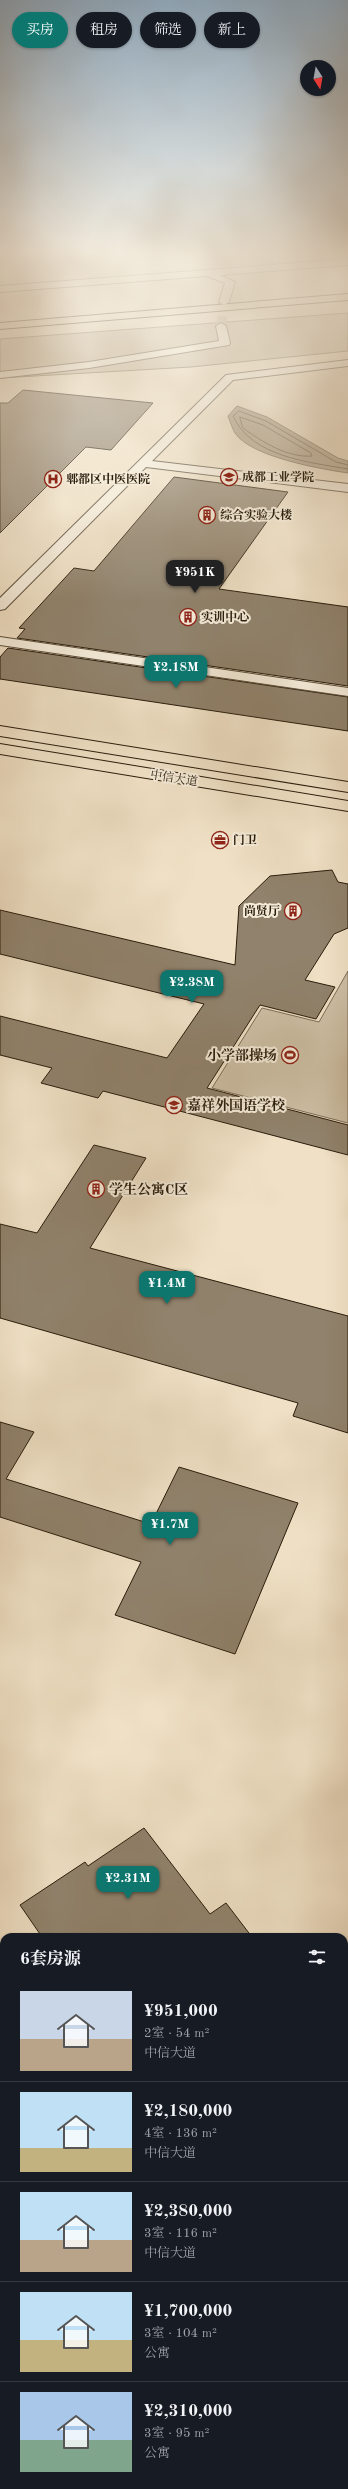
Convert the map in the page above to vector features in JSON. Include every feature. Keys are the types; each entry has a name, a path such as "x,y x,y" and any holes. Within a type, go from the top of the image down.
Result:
{"main road":[{"name":"中信大道","path":"0,732 348,787"},
{"name":"中信大道","path":"0,749 348,806"}],"street":[{"path":"0,375 43,370"},
{"path":"0,606 230,377 288,370"},
{"path":"143,464 348,488"},
{"path":"0,640 348,692"}],"shaded area":[{"path":"0,370 136,370 0,378"},
{"name":"小学部操场","path":"348,971 348,1123 212,1088 262,1008 319,1022"}],"water":[{"path":"237,406 267,417 338,458 348,461 348,473 305,465 256,449 243,441 235,433 232,427 228,416"}],"building":[{"path":"23,390 153,403 111,450 86,447 0,533 0,403 8,403"},
{"path":"174,477 288,492 219,589 348,607 348,686 17,638 25,629 19,628 74,568 94,571"},
{"path":"8,648 348,697 348,731 0,679 0,657"},
{"path":"332,870 338,882 348,884 348,928 334,934 305,980 335,987 316,1019 260,1005 207,1088 348,1125 348,1155 103,1091 98,1098 41,1083 52,1068 0,1055 0,1016 167,1058 204,1004 0,954 0,910 235,965 239,906 270,876"},
{"path":"94,1145 146,1158 90,1248 348,1316 348,1433 293,1416 298,1403 0,1318 0,1224 37,1233"},
{"path":"0,1422 34,1432 6,1479 151,1524 179,1467 298,1503 235,1654 115,1615 141,1562 0,1517"},
{"path":"144,1828 210,1914 226,1903 249,1933 39,1933 20,1905 85,1862 88,1866"}],"place":[{"name":"成都工业学院","path":"229,477"},
{"name":"郫都区中医医院","path":"53,479"},
{"name":"综合实验大楼","path":"207,515"},
{"name":"实训中心","path":"188,617"},
{"name":"门卫","path":"220,840"},
{"name":"尚贤厅","path":"293,911"},
{"name":"小学部操场","path":"290,1055"},
{"name":"嘉祥外国语学校","path":"174,1105"},
{"name":"学生公寓C区","path":"96,1189"}]}
